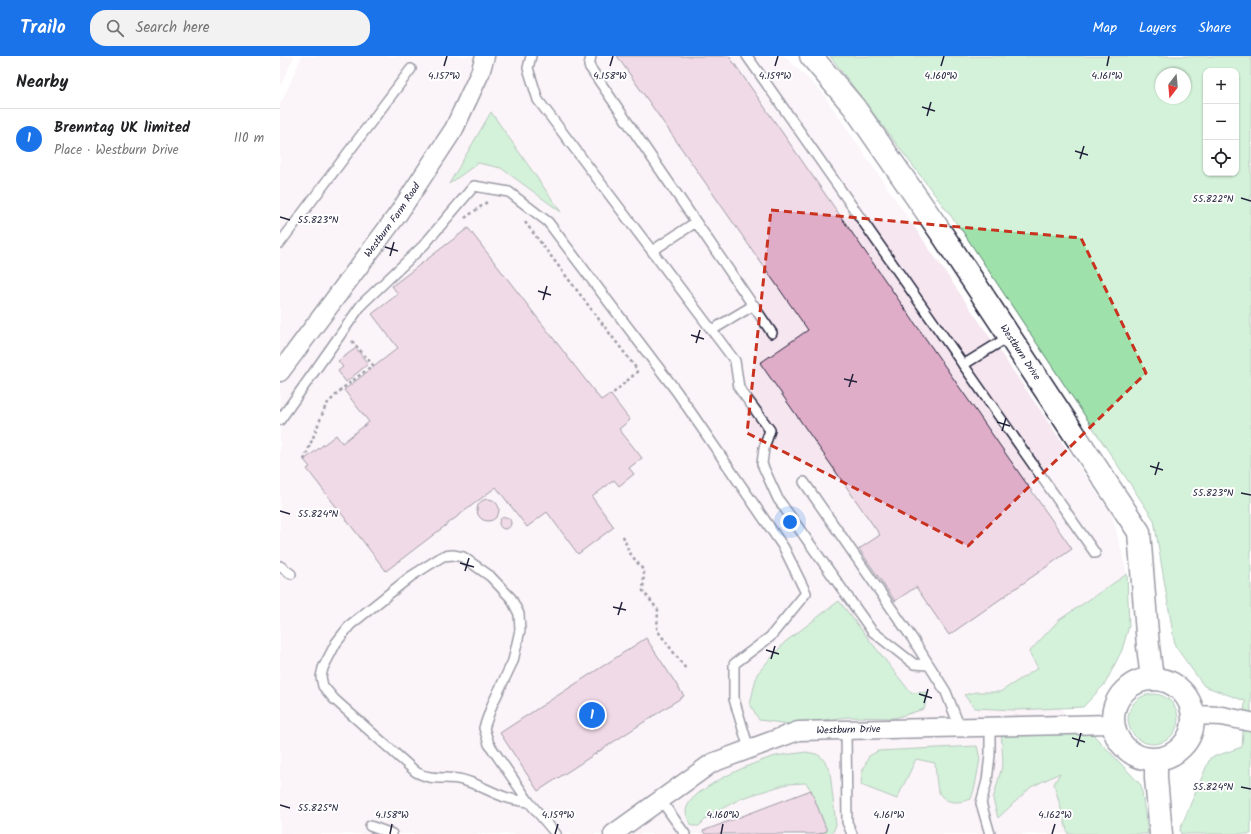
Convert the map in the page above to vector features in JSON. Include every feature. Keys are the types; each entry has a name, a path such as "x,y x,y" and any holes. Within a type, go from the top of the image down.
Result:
{"street":[{"name":"Westburn Farm Road","path":"280,372 398,214 454,129 480,73 485,56"},
{"name":"Westburn Drive","path":"810,56 854,107 944,237 1139,532 1152,679"},
{"path":"1152,679 1163,680 1174,685 1183,693 1190,703 1193,714 1192,727 1188,740 1180,750 1169,756 1156,760 1144,759 1132,754 1122,746 1116,736 1112,724 1113,710 1118,698 1127,688 1138,682 1152,679"},
{"path":"1193,714 1222,716 1251,722"},
{"name":"Westburn Drive","path":"613,834 712,763 798,731 1112,724"},
{"path":"1156,760 1156,778 1161,834"}],"lane":[{"path":"530,56 528,68 538,100 735,361 739,388 770,430 764,448 762,464 778,499 872,631 914,664 928,664"},
{"path":"591,56 589,66 772,332"},
{"path":"747,56 1095,553"},
{"path":"280,243 411,69"},
{"path":"280,420 362,304 424,245 474,186 509,192 548,222 676,392 784,548 806,593 770,637 734,664 734,699 748,750"},
{"path":"652,250 696,222"},
{"path":"712,330 754,306"},
{"path":"963,366 1010,336"},
{"path":"804,482 907,632 946,692 960,728"},
{"path":"529,802 508,798 472,783 458,779 428,778 421,776 334,699 323,686 321,678 323,668 336,642 350,625 410,577 444,556 453,555 463,557 490,576 511,598 519,614 520,630 512,661 492,705 484,728 488,744 529,802 556,834"},
{"path":"280,566 291,574"},
{"path":"990,727 988,781 981,803 990,834"},
{"path":"846,730 847,822 852,834"},
{"path":"660,799 685,834"},
{"path":"370,826 392,834"}],"path":[{"path":"462,221 487,201"},
{"path":"522,218 636,368 637,372 611,395"},
{"path":"304,460 326,405 343,388 372,365 349,338"},
{"path":"623,536 630,552 644,571 643,591 658,610 656,630 686,669"}],"highlighted area":[{"path":"771,210 1081,238 1146,373 968,546 747,433"}],"shaded area":[{"path":"280,56 294,56 280,87"},
{"path":"302,56 784,56 821,91 1112,515 1127,574 1059,620 1029,652 1087,752 1108,834 280,834 280,103"}],"green space":[{"path":"830,56 1251,56 1251,834 1181,834 1180,829 1210,758 1242,747 1245,701 1204,686 1175,646 1154,520 963,232"},
{"path":"491,112 561,212 501,168 478,163 449,184"},
{"path":"1127,574 1129,626 1122,650 1105,684 1083,707 1015,710 975,708 964,695 976,692 1000,692 1038,668 1029,652 1059,620"},
{"path":"839,601 911,693 929,692 924,709 895,718 848,717 790,724 759,720 750,704 757,674 785,642"},
{"path":"1153,694 1163,696 1171,701 1176,709 1178,719 1176,729 1171,737 1163,742 1153,744 1143,742 1135,737 1130,729 1128,719 1130,709 1135,701 1143,696"},
{"path":"1084,725 1141,785 1148,834 1068,834 1054,784 1060,773 1031,787 998,818 993,799 1003,763 1001,727"},
{"path":"977,746 980,759 971,799 953,802 945,799 938,790 935,763 916,759 897,799 861,785 862,772 869,756 878,751"},
{"path":"806,752 815,754 822,758 829,769 836,825 832,834 819,834 826,831 811,790 806,783 787,784 742,798 710,815 699,826 692,826 686,815 687,807 692,799 713,783 755,763 779,755"}],"building":[{"path":"617,56 729,56 1072,549 949,635 916,587 895,601 859,549 880,535 760,363 808,330"},
{"path":"468,228 601,400 610,394 630,420 619,429 642,458 629,468 634,474 619,486 614,480 592,497 614,527 578,554 547,512 527,527 496,487 386,571 307,469 310,467 304,460 336,435 342,443 369,422 344,390 398,348 372,314 398,294 392,286"},
{"path":"356,348 368,364 346,382 338,371 343,367 338,361"},
{"path":"488,499 496,502 499,510 496,518 488,521 480,518 477,510 480,502"},
{"path":"505,517 509,519 511,523 509,527 505,529 501,527 499,523 501,519"},
{"path":"646,638 684,696 538,791 500,733"},
{"path":"811,790 827,831 819,834 705,834 703,831"}],"place":[{"name":"Brenntag UK limited","path":"592,715"}]}
